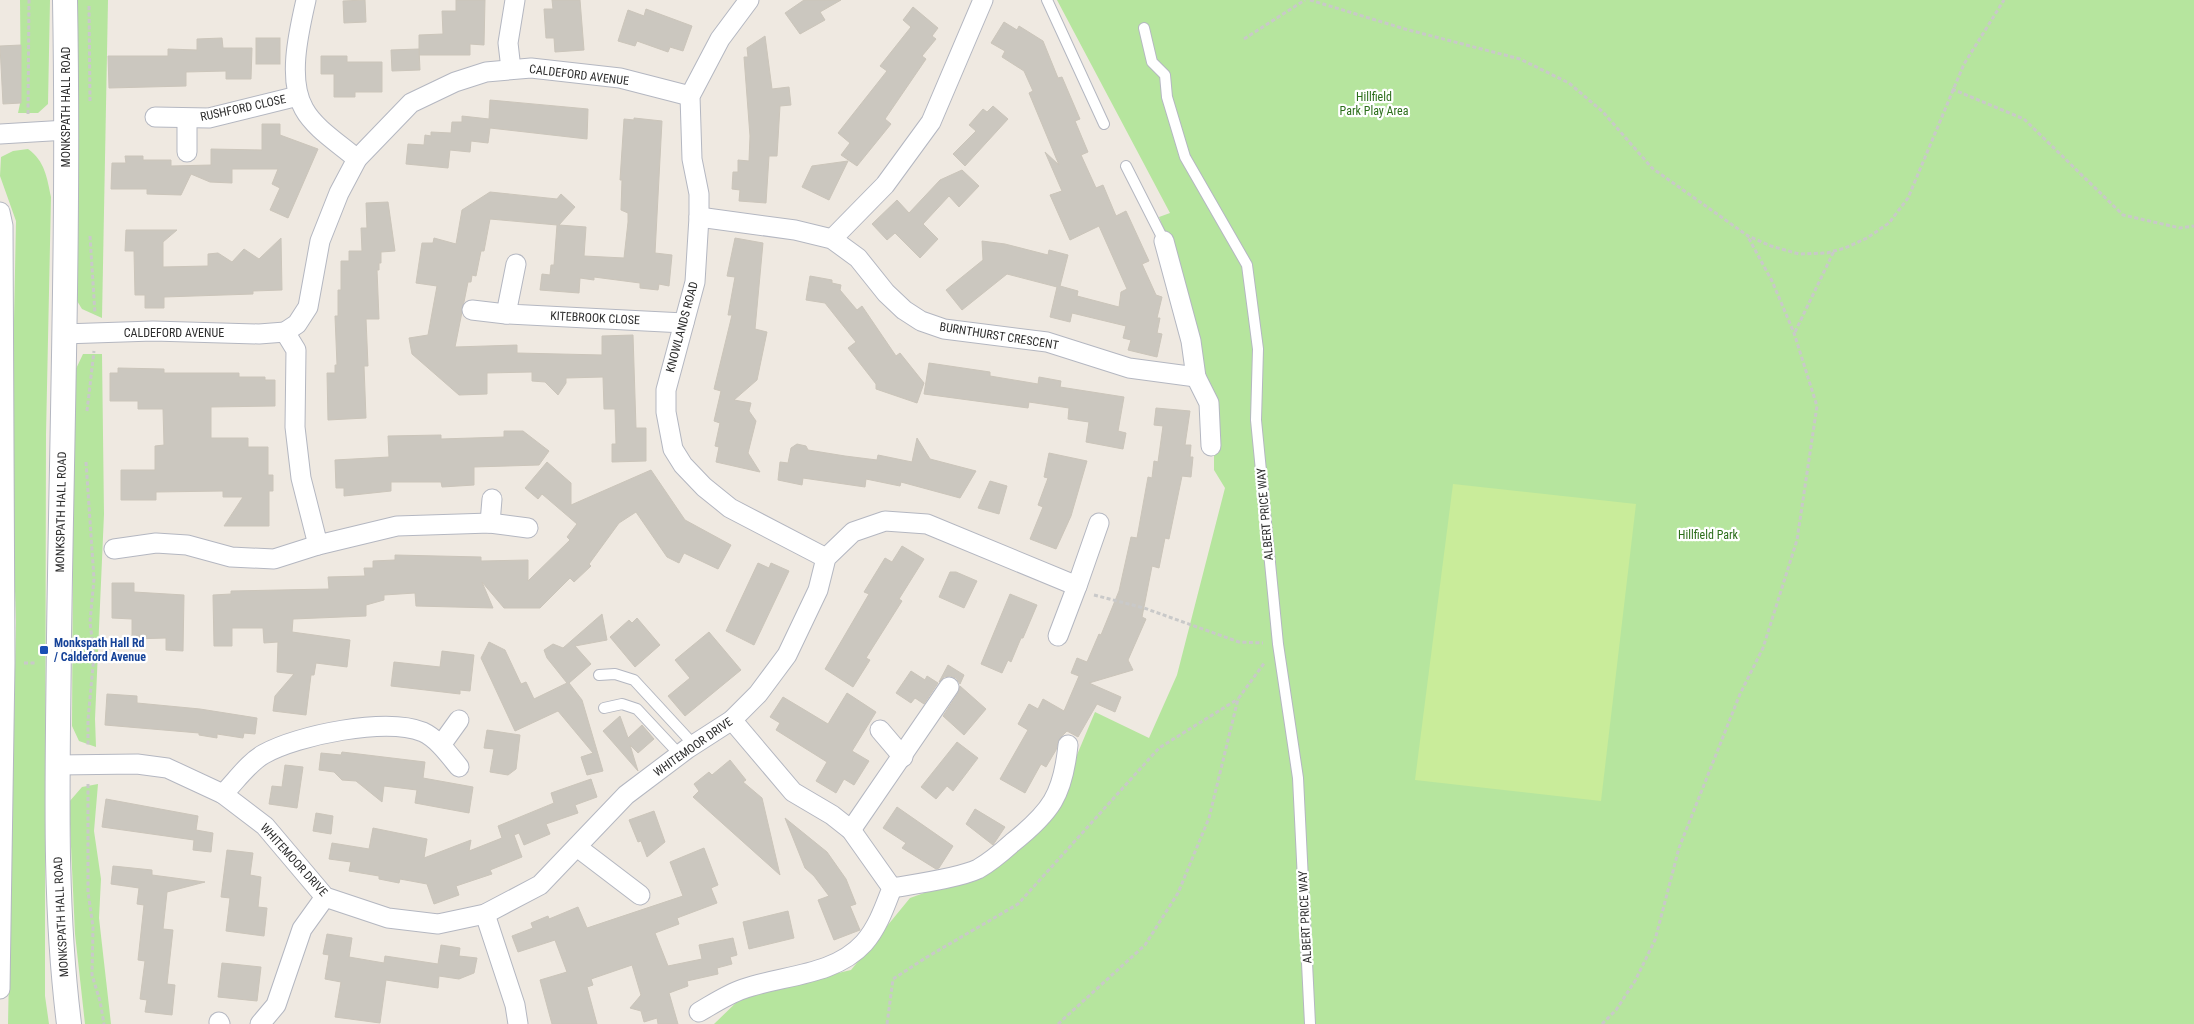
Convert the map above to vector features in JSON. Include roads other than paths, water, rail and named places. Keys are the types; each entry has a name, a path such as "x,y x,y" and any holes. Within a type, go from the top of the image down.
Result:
{"street":[{"name":"MONKSPATH HALL ROAD","path":"65,0 67,130 58,765 59,895 63,973 70,1024"},
{"name":"RUSHFORD CLOSE","path":"306,0 297,43 298,96 304,111 318,126 357,159"},
{"path":"511,69 508,43 515,0"},
{"name":"KNOWLANDS ROAD","path":"748,0 720,38 690,96 692,159 698,194 699,217 695,282 666,390 666,412 672,449 682,465 704,487 730,508 826,558"},
{"path":"832,239 885,186 931,122 983,0"},
{"name":"CALDEFORD AVENUE","path":"63,334 153,331 259,334 286,332 297,324 308,307 320,241 339,193 357,159 411,103 455,82 486,72 531,68 620,78 690,96"},
{"name":"RUSHFORD CLOSE","path":"155,117 209,118 298,96"},
{"name":"RUSHFORD CLOSE","path":"187,119 187,152"},
{"path":"0,134 67,130"},
{"path":"0,212 3,226 3,620 5,663 2,754 0,989"},
{"name":"BURNTHURST CRESCENT","path":"699,217 795,230 832,239 858,258 886,293 921,321 944,329 1047,342 1129,368 1196,377"},
{"path":"1164,241 1185,314 1196,377 1209,403 1211,446"},
{"path":"506,314 516,264"},
{"name":"KITEBROOK CLOSE","path":"472,310 506,314 684,323"},
{"path":"286,332 296,350 295,427 302,478 318,545"},
{"path":"490,522 492,499"},
{"path":"826,558 852,532 885,521 927,524 1076,588"},
{"path":"114,548 156,543 187,545 231,557 274,559 318,545 397,526 490,522 528,528"},
{"path":"1058,636 1098,523"},
{"name":"WHITEMOOR DRIVE","path":"58,765 137,764 167,768 223,794 265,826 325,897 388,918 438,924 485,914 540,885 626,795 687,750 732,720 758,694 787,655 818,590 826,558"},
{"path":"851,830 903,757 949,687"},
{"path":"440,745 459,720"},
{"path":"732,720 793,792 832,815 851,830 892,888"},
{"path":"223,794 262,755 296,740 359,728 397,728 424,732 440,745 459,766"},
{"path":"880,730 903,757"},
{"path":"892,888 921,884 978,869 1040,821 1060,786 1066,771 1068,745"},
{"path":"577,847 640,895"},
{"path":"699,1012 742,989 818,970 840,962 864,942 880,918 892,888"},
{"path":"260,1024 276,1005 302,929 325,897"},
{"path":"485,914 515,1005 518,1024"}],"lane":[{"path":"1047,0 1104,124"},
{"path":"1144,28 1152,62 1165,75 1177,73"},
{"name":"ALBERT PRICE WAY","path":"1165,75 1167,97 1185,157 1247,265 1258,349 1256,420 1273,644 1298,778 1310,1024"},
{"path":"1126,166 1164,241"},
{"path":"599,675 615,674 634,680 687,750"},
{"path":"604,708 622,704 637,710 687,750"}],"place":[{"name":"Monkspath Hall Rd / Caldeford Avenue","path":"44,650"}],"park label":[{"name":"Hillfield Park Play Area","path":"1374,104"},
{"name":"Hillfield Park","path":"1708,535"}]}
